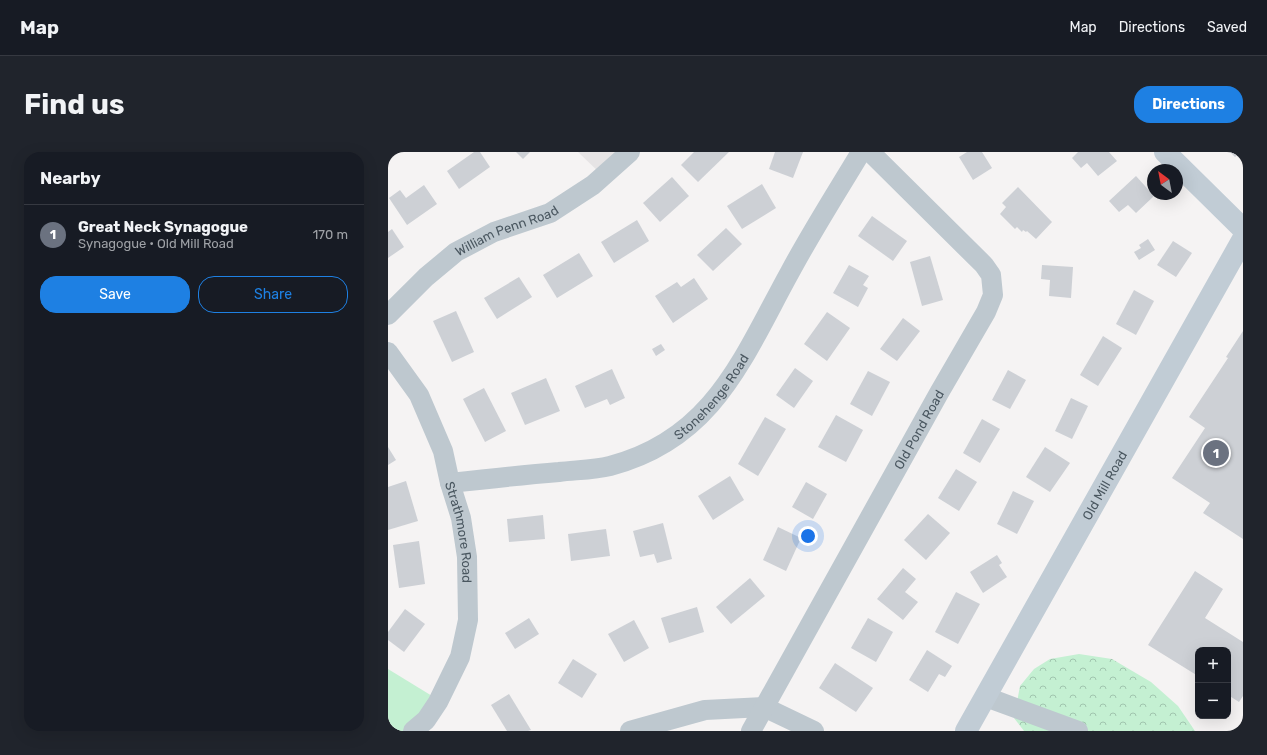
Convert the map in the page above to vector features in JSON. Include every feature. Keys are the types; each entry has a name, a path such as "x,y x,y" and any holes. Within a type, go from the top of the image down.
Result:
{"street":[{"name":"William Penn Road","path":"388,315 426,277 456,252 494,232 550,213 593,185 630,152"},
{"name":"Stonehenge Road","path":"450,483 609,466 648,452 680,434 712,405 733,376 808,239 861,152"},
{"name":"Old Pond Road","path":"751,731 939,393 986,312 992,295 990,275 984,265 870,152"},
{"path":"1165,152 1243,229"},
{"name":"Old Mill Road","path":"966,731 1243,239"},
{"name":"Strathmore Road","path":"388,352 419,395 443,451 450,483 461,518 468,557 468,620 460,657 424,727"},
{"path":"986,697 1078,731"},
{"path":"630,731 705,710 764,707 814,731"}],"shaded area":[{"path":"578,152 630,152 603,176"}],"green space":[{"path":"1079,654 1112,659 1151,682 1178,706 1195,731 1024,731 1014,718 1020,686 1034,669 1050,659"},
{"path":"388,669 437,699 409,731 388,731"}],"building":[{"path":"474,152 480,152 490,167 459,189 447,171"},
{"path":"516,152 530,152 523,159"},
{"path":"694,152 729,152 698,182 681,165"},
{"path":"775,152 803,152 793,178 769,169"},
{"path":"967,152 982,152 992,168 973,180 959,157"},
{"path":"1078,152 1109,152 1117,161 1098,176 1087,163 1081,168 1072,158"},
{"path":"1230,152 1241,152 1235,157"},
{"path":"1136,176 1147,188 1147,200 1150,200 1136,213 1128,205 1119,212 1109,201"},
{"path":"672,177 689,196 660,222 643,203"},
{"path":"762,184 776,208 742,229 727,206"},
{"path":"424,185 437,204 407,225 389,198 400,190 406,198"},
{"path":"1018,187 1052,222 1036,239 1027,231 1026,232 1023,230 1022,232 1017,227 1015,229 1000,214 1006,207 1002,203"},
{"path":"872,216 907,241 893,261 858,236"},
{"path":"637,220 649,241 614,263 601,242"},
{"path":"726,228 742,244 713,271 697,255"},
{"path":"392,229 404,247 388,258 388,232"},
{"path":"1148,239 1155,250 1139,260 1134,252 1141,248 1139,245"},
{"path":"1173,241 1192,253 1176,277 1157,265"},
{"path":"579,253 593,276 557,298 543,275"},
{"path":"930,256 943,300 922,306 910,262"},
{"path":"849,265 869,276 863,285 868,288 858,307 833,293"},
{"path":"1042,265 1073,267 1071,298 1049,296 1050,280 1041,279"},
{"path":"519,277 532,297 497,319 484,298"},
{"path":"694,278 708,299 673,323 655,296 677,282 681,287"},
{"path":"1134,290 1154,301 1136,335 1116,324"},
{"path":"456,311 474,352 452,362 433,321"},
{"path":"827,312 850,328 827,361 804,344"},
{"path":"903,318 920,331 897,361 880,349"},
{"path":"1243,331 1243,539 1203,513 1210,503 1172,478 1205,428 1189,417 1228,358 1226,357"},
{"path":"1103,336 1122,348 1098,386 1080,375"},
{"path":"661,344 665,350 656,356 652,349"},
{"path":"795,368 813,381 794,408 776,395"},
{"path":"612,369 625,398 610,405 607,399 585,408 575,386"},
{"path":"1008,370 1026,380 1010,409 992,400"},
{"path":"868,371 890,382 872,416 850,404"},
{"path":"546,378 560,411 525,425 511,393"},
{"path":"484,388 506,431 485,442 463,399"},
{"path":"1071,398 1088,406 1072,439 1055,431"},
{"path":"836,415 863,430 846,462 818,447"},
{"path":"765,417 786,429 758,476 738,464"},
{"path":"982,419 1000,429 980,463 963,453"},
{"path":"388,447 396,460 388,465"},
{"path":"1045,447 1070,463 1050,492 1026,477"},
{"path":"956,469 977,482 959,511 938,498"},
{"path":"730,476 744,500 713,520 698,496"},
{"path":"406,481 418,521 388,530 388,487"},
{"path":"806,482 827,494 813,519 792,507"},
{"path":"1013,491 1034,501 1017,534 997,524"},
{"path":"928,514 950,533 926,560 904,540"},
{"path":"543,515 545,539 509,542 507,519"},
{"path":"663,523 672,559 657,563 654,554 640,557 633,531"},
{"path":"778,527 801,538 786,571 763,560"},
{"path":"606,529 610,556 571,561 568,534"},
{"path":"419,541 425,584 399,588 393,545"},
{"path":"997,555 1002,563 999,565 1007,577 983,593 970,572"},
{"path":"903,568 916,579 905,592 918,602 903,620 877,599"},
{"path":"1195,571 1223,589 1205,618 1243,642 1243,696 1239,702 1231,697 1231,647 1195,647 1195,674 1148,645"},
{"path":"750,578 765,596 731,624 716,607"},
{"path":"956,592 980,604 958,644 935,632"},
{"path":"697,607 704,632 669,643 661,618"},
{"path":"405,609 425,624 404,652 388,640 388,632"},
{"path":"529,618 539,634 515,649 505,633"},
{"path":"868,618 893,632 876,662 851,648"},
{"path":"634,620 649,648 624,662 608,634"},
{"path":"927,650 952,666 945,677 939,674 928,692 909,680"},
{"path":"573,659 597,674 582,698 558,683"},
{"path":"835,663 873,688 856,712 819,688"},
{"path":"509,694 531,730 507,731 491,705"}],"place":[{"name":"Great Neck Synagogue","path":"1216,453"}]}
